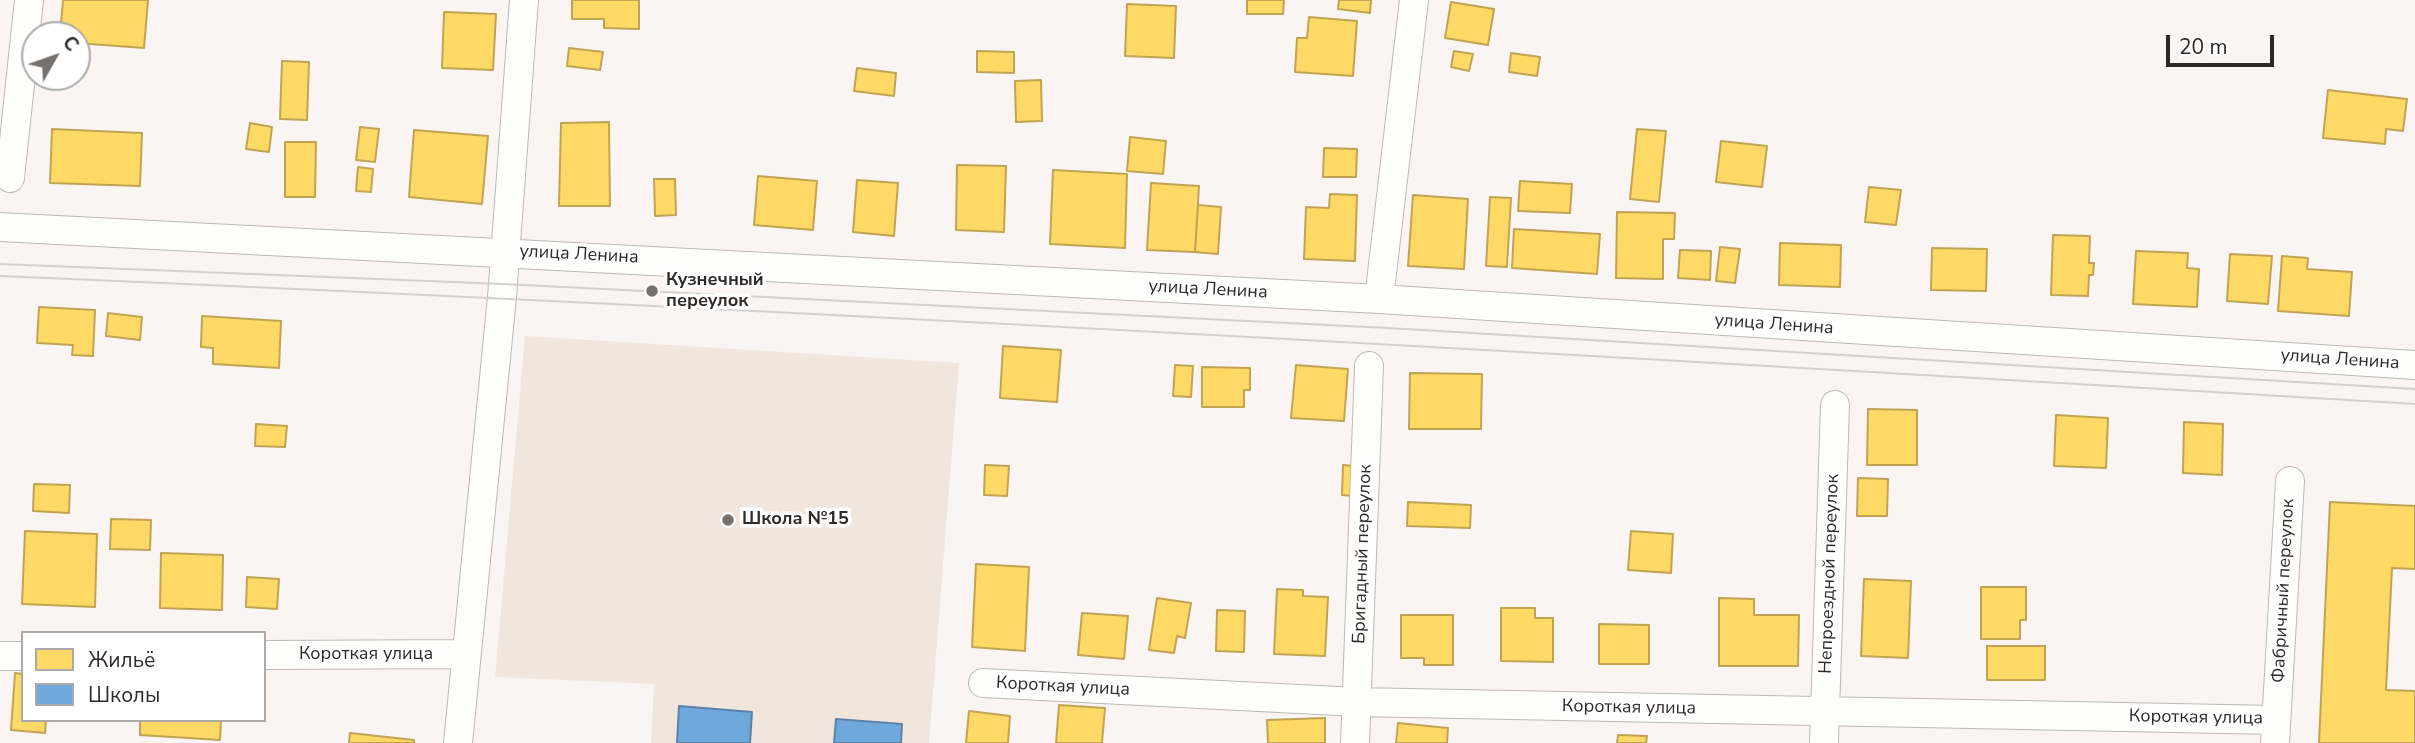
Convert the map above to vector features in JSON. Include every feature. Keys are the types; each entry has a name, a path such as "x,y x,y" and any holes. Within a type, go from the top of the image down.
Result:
{"street":[{"path":"10,178 29,0"},
{"path":"458,743 505,251 524,0"},
{"path":"1379,299 1414,0"},
{"name":"улица Ленина","path":"0,227 505,251 1379,299 2415,365"},
{"name":"Бригадный переулок","path":"1356,743 1369,366"},
{"name":"Непроездной переулок","path":"1824,743 1835,405"},
{"name":"Фабричный переулок","path":"2275,731 2290,481"},
{"name":"Короткая улица","path":"266,655 467,654"},
{"path":"0,656 21,656"},
{"name":"Короткая улица","path":"983,683 1358,702 1825,713 2275,731"}],"shaded area":[{"name":"Школа №15","path":"525,336 959,363 929,743 651,743 654,684 495,677"}],"building: Жильё":[{"path":"63,0 148,0 144,48 91,44 91,21 61,21"},
{"path":"572,0 639,0 639,29 604,28 604,19 572,19"},
{"path":"1247,0 1284,0 1283,14 1247,14"},
{"path":"1339,0 1371,0 1370,13 1338,9"},
{"path":"1451,2 1494,9 1488,45 1445,38"},
{"path":"1127,4 1176,6 1174,58 1125,56"},
{"path":"444,12 496,14 493,70 442,68"},
{"path":"1309,17 1357,21 1353,76 1295,72 1297,38 1307,38"},
{"path":"569,48 603,52 600,70 567,66"},
{"path":"977,51 1014,52 1014,73 977,72"},
{"path":"1454,51 1473,54 1469,71 1451,67"},
{"path":"1511,53 1540,57 1537,76 1509,72"},
{"path":"282,61 309,62 307,120 280,119"},
{"path":"857,68 896,73 894,96 854,91"},
{"path":"1041,80 1042,121 1016,122 1015,81"},
{"path":"2328,90 2407,99 2403,131 2386,129 2385,144 2323,138"},
{"path":"609,122 610,206 559,206 561,123"},
{"path":"250,123 272,127 269,152 246,149"},
{"path":"360,127 379,129 375,162 356,160"},
{"path":"52,129 142,133 140,186 50,183"},
{"path":"1637,129 1666,131 1659,202 1630,199"},
{"path":"414,130 488,136 482,204 409,197"},
{"path":"1130,137 1166,141 1163,174 1127,171"},
{"path":"1721,141 1767,146 1762,187 1716,182"},
{"path":"285,142 316,142 315,197 285,197"},
{"path":"1324,148 1357,149 1356,177 1323,177"},
{"path":"957,165 1006,166 1004,232 956,230"},
{"path":"358,167 373,169 371,192 356,191"},
{"path":"1053,170 1127,174 1125,248 1050,244"},
{"path":"758,176 817,181 813,230 754,225"},
{"path":"654,179 675,179 676,215 655,216"},
{"path":"857,180 898,183 894,236 853,232"},
{"path":"1520,181 1572,184 1570,213 1518,211"},
{"path":"1151,183 1199,186 1195,252 1147,250"},
{"path":"1869,187 1901,190 1896,225 1865,222"},
{"path":"1330,194 1357,195 1355,261 1304,259 1306,207 1329,208"},
{"path":"1413,195 1468,199 1464,269 1408,266"},
{"path":"1490,197 1511,198 1507,267 1486,266"},
{"path":"1198,205 1221,207 1218,254 1195,252"},
{"path":"1617,212 1675,213 1674,239 1663,239 1663,279 1616,278"},
{"path":"1514,229 1600,234 1597,274 1512,268"},
{"path":"2053,235 2090,236 2089,263 2094,263 2093,275 2089,275 2088,296 2051,295"},
{"path":"1780,243 1841,245 1840,287 1779,285"},
{"path":"1720,247 1740,249 1735,283 1716,281"},
{"path":"1932,248 1987,249 1986,291 1931,290"},
{"path":"1680,250 1711,251 1710,280 1678,278"},
{"path":"2136,251 2188,253 2187,268 2199,269 2197,307 2133,304"},
{"path":"2230,254 2272,256 2268,304 2227,301"},
{"path":"2282,256 2308,258 2307,269 2352,272 2349,316 2278,311"},
{"path":"39,307 95,310 93,356 72,355 73,345 37,343"},
{"path":"108,313 142,317 140,340 106,336"},
{"path":"202,316 281,321 279,368 213,364 213,348 201,347"},
{"path":"1003,346 1061,350 1057,402 1000,398"},
{"path":"1175,365 1193,366 1191,397 1173,396"},
{"path":"1296,365 1348,369 1344,421 1291,418"},
{"path":"1202,367 1250,368 1250,390 1244,390 1244,407 1202,407"},
{"path":"1410,373 1482,374 1481,429 1409,429"},
{"path":"1868,409 1917,410 1917,465 1867,465"},
{"path":"2056,415 2108,418 2106,468 2054,466"},
{"path":"2184,422 2223,424 2222,475 2183,473"},
{"path":"256,424 287,426 285,447 255,446"},
{"path":"985,465 1009,466 1007,496 984,495"},
{"path":"1343,465 1365,467 1362,497 1342,495"},
{"path":"1858,478 1888,479 1887,516 1857,516"},
{"path":"34,484 70,485 69,513 33,511"},
{"path":"1408,502 1471,505 1470,528 1407,526"},
{"path":"2330,502 2415,506 2415,569 2392,568 2386,690 2415,691 2415,743 2319,743"},
{"path":"111,519 151,520 150,550 110,549"},
{"path":"25,531 97,534 95,607 22,604"},
{"path":"1631,531 1673,534 1671,573 1628,570"},
{"path":"161,553 223,555 222,610 160,608"},
{"path":"976,564 1029,567 1025,651 972,647"},
{"path":"247,577 279,579 277,609 246,607"},
{"path":"1864,579 1911,581 1908,658 1861,656"},
{"path":"1981,587 2026,587 2026,620 2020,620 2020,639 1981,639"},
{"path":"1277,589 1303,590 1303,596 1328,597 1325,656 1274,654"},
{"path":"1157,598 1191,603 1185,638 1177,636 1174,653 1149,650"},
{"path":"1719,598 1754,599 1754,615 1799,615 1798,666 1719,666"},
{"path":"1501,608 1535,608 1535,618 1553,618 1553,662 1501,661"},
{"path":"1217,610 1245,611 1244,652 1216,651"},
{"path":"1082,613 1128,616 1124,659 1078,655"},
{"path":"1401,615 1453,615 1453,665 1424,665 1424,658 1401,658"},
{"path":"1599,624 1649,625 1649,664 1599,664"},
{"path":"1987,646 2045,646 2045,680 1987,680"},
{"path":"15,673 21,674 21,722 46,722 45,733 11,730"},
{"path":"1059,705 1105,708 1102,743 1056,743"},
{"path":"969,711 1010,716 1008,743 966,743"},
{"path":"1325,718 1325,743 1268,743 1267,720"},
{"path":"140,722 221,722 220,740 140,735"},
{"path":"1398,723 1448,728 1447,743 1396,743"},
{"path":"350,733 414,740 414,743 349,743"},
{"path":"1618,735 1647,736 1646,743 1617,743"}],"building: Школы":[{"path":"679,706 752,712 750,743 677,743"},
{"path":"836,719 902,724 901,743 834,743"}],"tram line":[{"path":"0,264 503,284 1388,328 2415,389"},
{"path":"0,276 1208,335 2415,404"}],"place":[{"name":"Кузнечный переулок","path":"652,291"},
{"name":"Школа №15","path":"728,520"}]}
